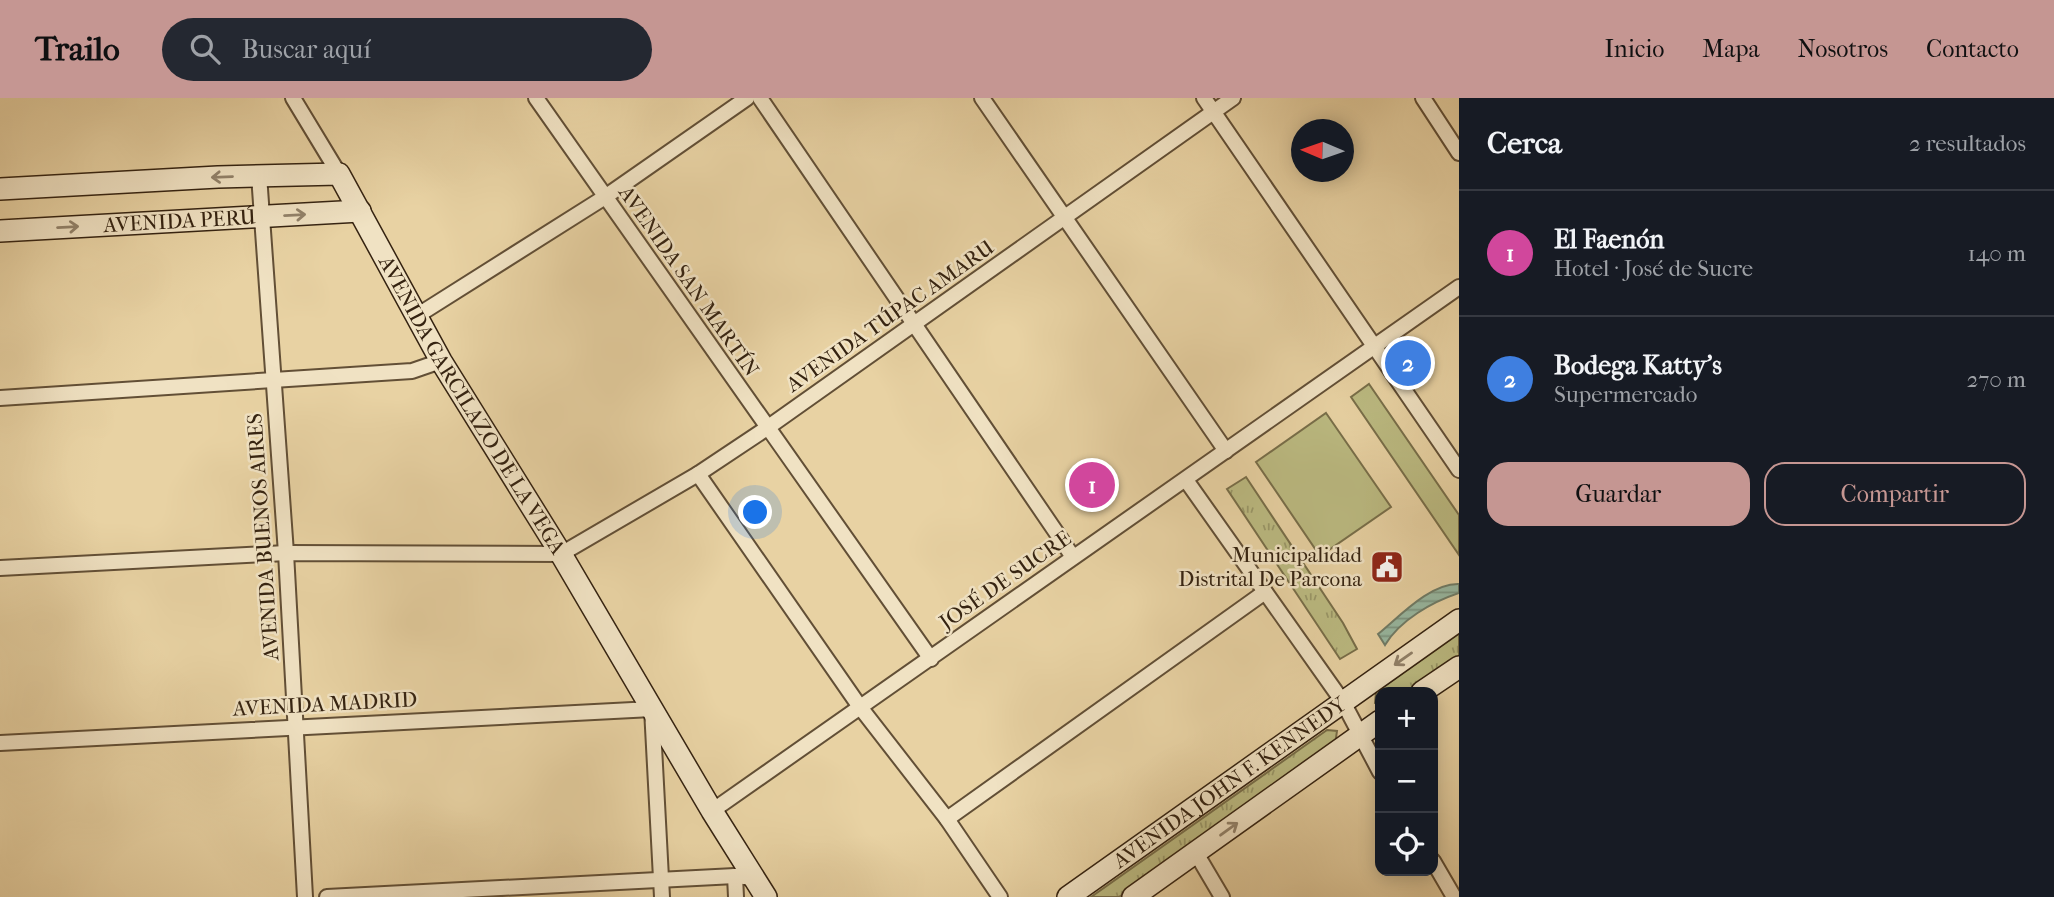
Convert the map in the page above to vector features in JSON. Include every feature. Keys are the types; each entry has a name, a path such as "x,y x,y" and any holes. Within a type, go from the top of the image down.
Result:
{"street":[{"name":"AVENIDA GARCILAZO DE LA VEGA","path":"293,98 360,211 415,317 561,554 712,811 745,877 766,897"},
{"name":"AVENIDA SAN MARTÍN","path":"536,98 931,659"},
{"path":"415,317 605,197 747,98"},
{"path":"760,98 917,324 1073,557"},
{"path":"982,98 1226,452"},
{"path":"1204,98 1374,349 1457,462"},
{"name":"AVENIDA TÚPAC AMARU","path":"561,554 698,474 767,428 1066,219 1233,98"},
{"path":"1423,98 1459,153"},
{"name":"AVENIDA PERÚ","path":"0,189 259,175 339,174"},
{"name":"AVENIDA BUENOS AIRES","path":"259,175 286,553 305,897"},
{"name":"AVENIDA PERÚ","path":"0,231 360,211"},
{"name":"JOSÉ DE SUCRE","path":"712,811 1459,287"},
{"path":"0,398 412,371 441,361"},
{"path":"698,474 860,707 947,819 1000,897"},
{"path":"1186,480 1343,702 1375,763"},
{"path":"0,568 286,553 561,554"},
{"path":"947,819 1265,592"},
{"name":"AVENIDA JOHN F. KENNEDY","path":"1068,897 1459,620"},
{"path":"1429,687 1459,667"},
{"path":"652,709 662,897"},
{"name":"AVENIDA MADRID","path":"0,743 652,709"},
{"name":"AVENIDA JOHN F. KENNEDY","path":"1133,897 1375,725"},
{"path":"1196,853 1222,897"},
{"path":"1438,870 1454,897"},
{"path":"327,897 745,877 736,897"}],"green space":[{"path":"1369,384 1459,515 1459,555 1351,397"},
{"path":"1326,413 1391,507 1320,556 1256,462"},
{"path":"1246,477 1343,623 1357,649 1340,659 1227,489"},
{"path":"1459,633 1459,658 1416,687 1383,687"},
{"path":"1327,730 1337,731 1335,745 1119,897 1091,897"}],"shaded area":[{"path":"1459,584 1459,593 1438,601 1408,620 1385,645 1378,634 1405,610 1437,589"}],"place":[{"name":"Bodega Katty's","path":"1408,363"},
{"name":"El Faenón","path":"1092,485"},
{"name":"Municipalidad Distrital De Parcona","path":"1387,567"}]}
